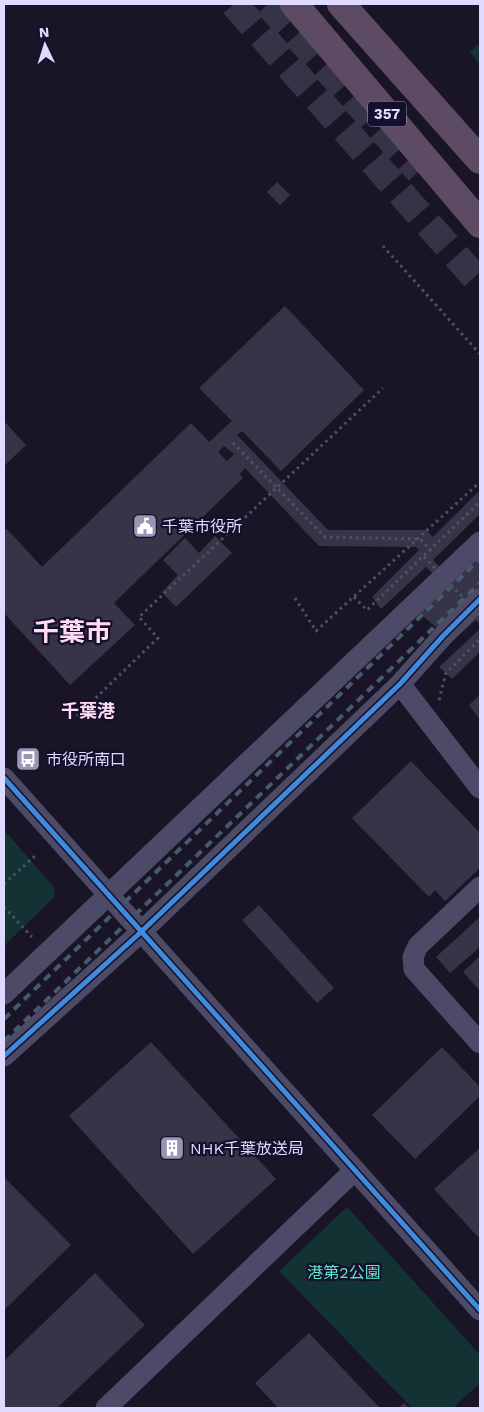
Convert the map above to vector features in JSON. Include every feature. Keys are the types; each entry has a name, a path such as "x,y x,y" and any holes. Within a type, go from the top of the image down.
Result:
{"highway":[{"name":"357","path":"294,4 480,224"},
{"name":"357","path":"341,4 480,160"}],"street":[{"path":"4,994 480,542"},
{"path":"4,1056 141,932 400,684 480,599"},
{"path":"400,684 480,788"},
{"path":"4,778 480,1310"},
{"path":"480,887 418,946 413,957 414,969 480,1042"},
{"path":"106,1408 355,1170"}],"path":[{"path":"383,246 480,354"},
{"path":"77,716 158,638 140,617 383,388"},
{"path":"233,443 325,537 420,539 430,550"},
{"path":"295,598 316,631 480,482"},
{"path":"354,597 367,610 480,502"},
{"path":"424,557 480,616"},
{"path":"443,708 439,699 446,673 480,639"},
{"path":"4,884 37,854"},
{"path":"4,906 32,937"}],"green space":[{"path":"480,43 480,65 470,52"},
{"path":"4,830 55,888 54,897 4,946"},
{"name":"港第2公園","path":"347,1207 480,1355 480,1383 453,1408 412,1408 279,1271"}],"building":[{"path":"277,182 290,195 280,205 267,192"},
{"path":"285,306 364,390 281,471 242,431 237,435 328,530 426,530 433,537 480,490 480,514 433,560 442,569 480,532 480,625 476,620 452,641 425,618 417,608 435,576 426,567 381,609 372,597 419,550 416,547 319,546 245,468 240,474 243,478 114,603 135,625 70,685 4,613 4,532 7,529 42,567 191,423 209,442 232,421 199,388","holes":["224,446 234,454 227,461 218,452"]},
{"path":"4,421 26,445 4,466"},
{"path":"215,536 232,553 176,607 162,592 178,575 163,560 185,538 199,553"},
{"path":"480,629 480,652 452,679 439,667"},
{"path":"480,695 480,720 469,705"},
{"path":"411,761 480,833 480,868 445,901 435,890 429,897 352,818"},
{"path":"259,905 334,988 317,1003 242,920"},
{"path":"480,917 480,947 450,973 436,957"},
{"path":"480,956 480,991 463,972"},
{"name":"NHK千葉放送局","path":"151,1042 276,1179 193,1254 69,1116"},
{"path":"442,1047 480,1087 480,1096 415,1159 372,1115"},
{"path":"480,1148 480,1235 478,1237 434,1189"},
{"path":"4,1177 71,1245 4,1310"},
{"path":"95,1273 145,1325 57,1408 4,1408 4,1361"},
{"path":"309,1333 380,1408 278,1408 255,1383"},
{"path":"404,1403 409,1408 398,1408"}],"tunnel":[{"path":"234,4 480,283"},
{"path":"268,4 419,171"}],"railway":[{"path":"4,1019 480,559"},
{"path":"4,1041 480,583"}],"cycle path":[{"path":"4,1056 141,932 400,684 443,636 480,599"},
{"path":"4,778 480,1310"}],"place":[{"name":"千葉市役所","path":"145,526"},
{"name":"市役所南口","path":"28,759"},
{"name":"NHK千葉放送局","path":"172,1148"}],"district":[{"name":"千葉市","path":"72,632"},
{"name":"千葉港","path":"88,710"}]}
